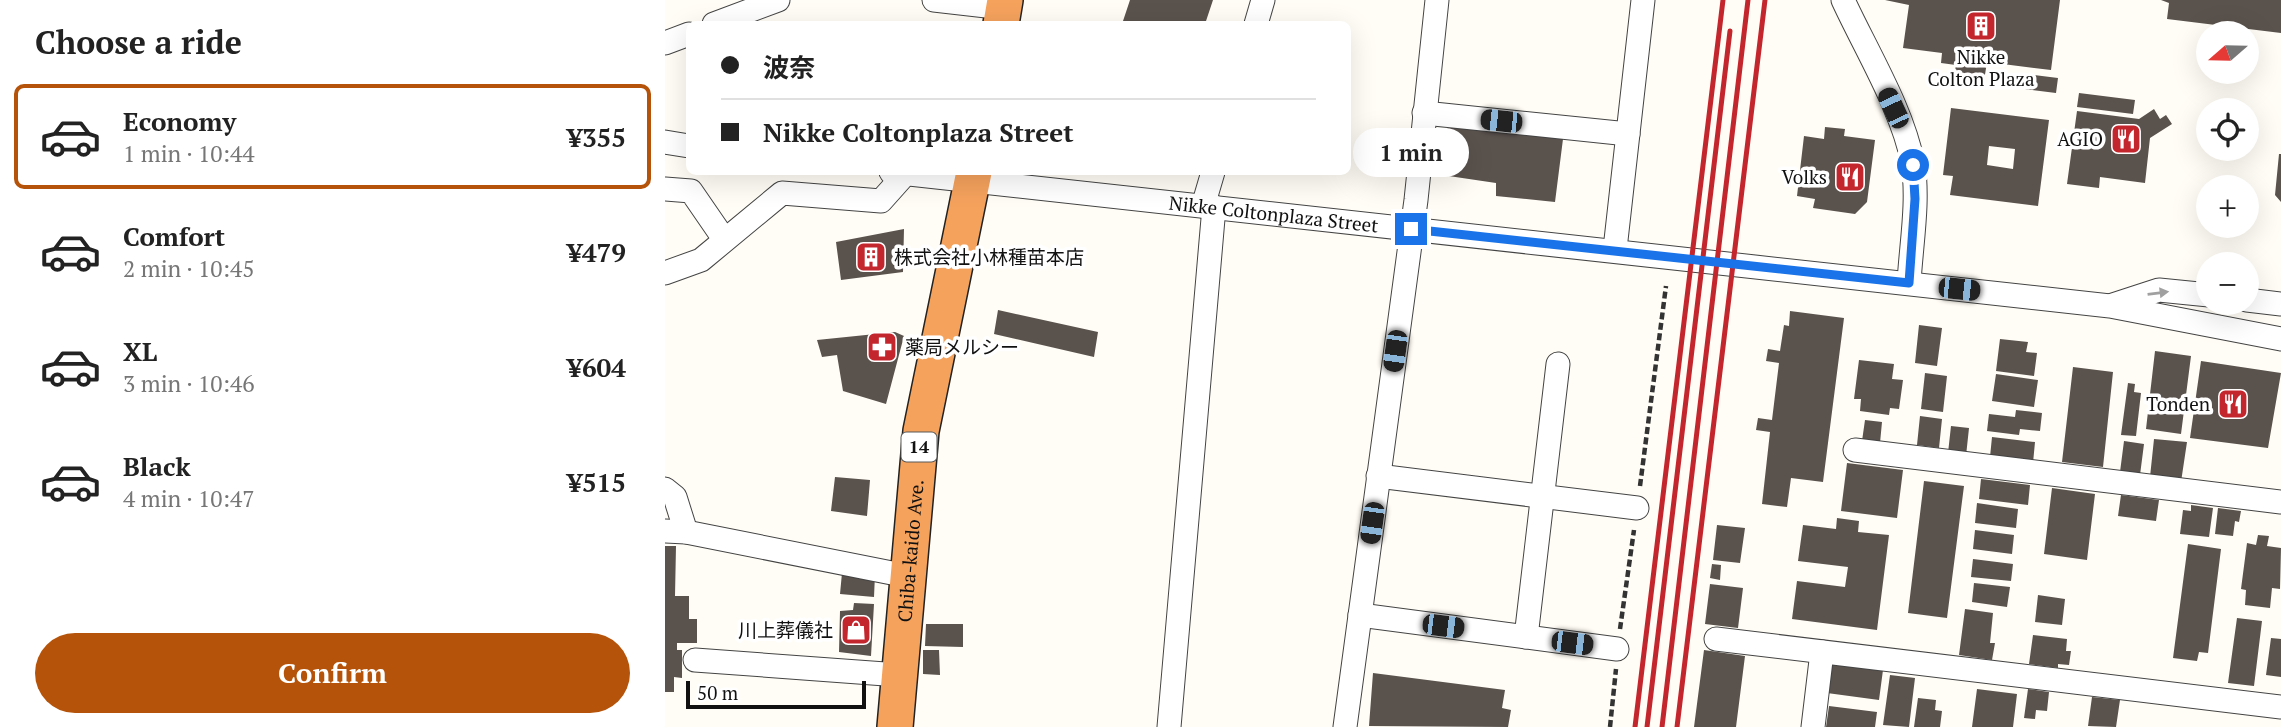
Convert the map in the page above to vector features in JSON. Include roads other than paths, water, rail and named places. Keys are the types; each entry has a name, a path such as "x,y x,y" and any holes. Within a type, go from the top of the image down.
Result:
{"highway":[{"name":"Chiba-kaido Ave.","path":"895,727 922,431 973,176"}],"street":[{"path":"722,21 778,0"},
{"path":"933,0 1004,11"},
{"path":"1257,21 1263,0"},
{"path":"1345,727 1411,229 1437,0"},
{"path":"1615,249 1643,0"},
{"path":"1843,0 1903,130 1913,165 1915,199 1909,283"},
{"path":"665,43 686,35"},
{"path":"1424,113 1628,134"},
{"path":"665,142 686,146"},
{"path":"665,273 701,260 782,193 881,201 896,175"},
{"name":"Nikke Coltonplaza Street","path":"954,175 1411,229 1615,249 2110,306 2281,339"},
{"path":"1169,727 1213,175"},
{"path":"665,189 691,191 724,239"},
{"path":"2110,306 2159,290 2196,294"},
{"path":"2259,301 2281,304"},
{"path":"1526,637 1558,365"},
{"path":"1855,450 2281,502"},
{"path":"1378,477 1637,508"},
{"path":"665,489 675,497 675,532 907,576"},
{"path":"1360,615 1617,649"},
{"path":"1716,639 2281,707"},
{"path":"1813,727 1822,652"},
{"path":"695,660 899,675"}],"railway":[{"path":"1635,727 1723,0"},
{"path":"1662,727 1748,0"},
{"path":"1677,727 1765,0"},
{"path":"1647,727 1730,31"}],"place":[{"name":"Nikke Colton Plaza","path":"1981,26"},
{"name":"AGIO","path":"2126,139"},
{"name":"Volks","path":"1850,177"},
{"name":"株式会社小林種苗本店","path":"871,257"},
{"name":"薬局メルシー","path":"882,347"},
{"name":"Tonden","path":"2233,404"},
{"name":"川上葬儀社","path":"856,630"}]}
